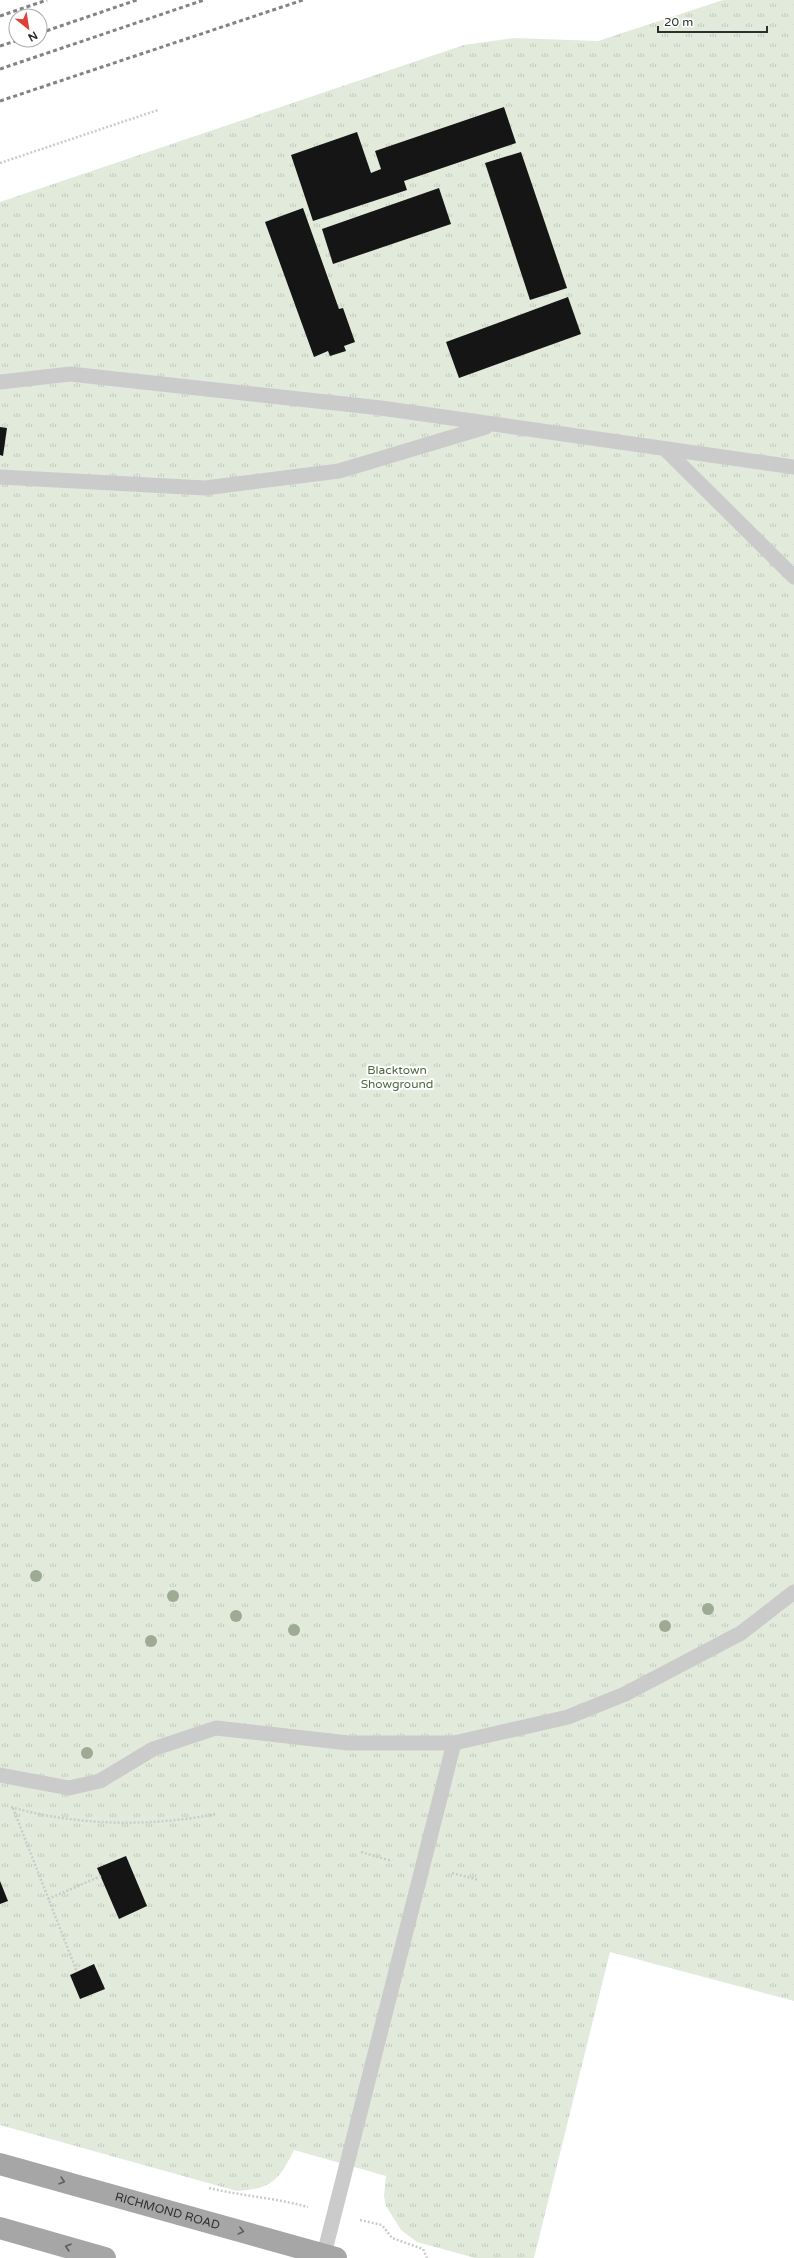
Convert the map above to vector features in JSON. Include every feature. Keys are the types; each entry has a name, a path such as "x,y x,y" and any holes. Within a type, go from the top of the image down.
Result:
{"main road":[{"name":"RICHMOND ROAD","path":"0,2164 328,2257"},
{"path":"0,2228 105,2258"}],"lane":[{"path":"0,382 70,374 381,408 491,426 794,467"},
{"path":"0,477 205,488 340,471 491,426"},
{"path":"666,450 794,577"},
{"path":"0,1775 69,1788 100,1781 153,1749 216,1728 348,1743 454,1743 568,1717 624,1694 741,1633 794,1592"},
{"path":"328,2257 454,1743"}],"path":[{"path":"0,163 158,110"},
{"path":"6,1805 34,1813 131,1823 183,1821 216,1814"},
{"path":"13,1807 77,1972"},
{"path":"361,1852 392,1860"},
{"path":"452,1873 479,1880"},
{"path":"48,1899 101,1876"},
{"path":"382,2225 392,2238 423,2249 427,2258"}],"green space":[{"name":"Blacktown Showground","path":"723,0 794,0 794,2001 610,1952 534,2258 475,2258 417,2242 401,2230 386,2206 384,2196 386,2176 294,2150 284,2169 273,2181 259,2188 237,2191 0,2125 0,202 464,45 514,38 598,41"}],"building":[{"path":"504,107 516,143 404,181 407,190 313,221 291,155 357,132 371,173 381,169 375,151"},
{"path":"521,152 567,288 530,300 485,163"},
{"path":"439,188 451,224 333,264 322,229"},
{"path":"303,208 339,309 343,308 355,342 344,346 346,351 330,356 328,351 314,357 265,222"},
{"path":"568,297 581,334 459,378 446,342"},
{"path":"0,427 7,428 3,456 0,455"},
{"path":"126,1856 147,1906 119,1919 97,1868"},
{"path":"0,1881 8,1901 0,1904"},
{"path":"94,1964 105,1989 80,1999 70,1975"}],"railway":[{"path":"0,16 47,0"},
{"path":"48,30 137,0"},
{"path":"0,69 204,0"},
{"path":"0,101 303,0"},
{"path":"0,46 8,43"}]}
